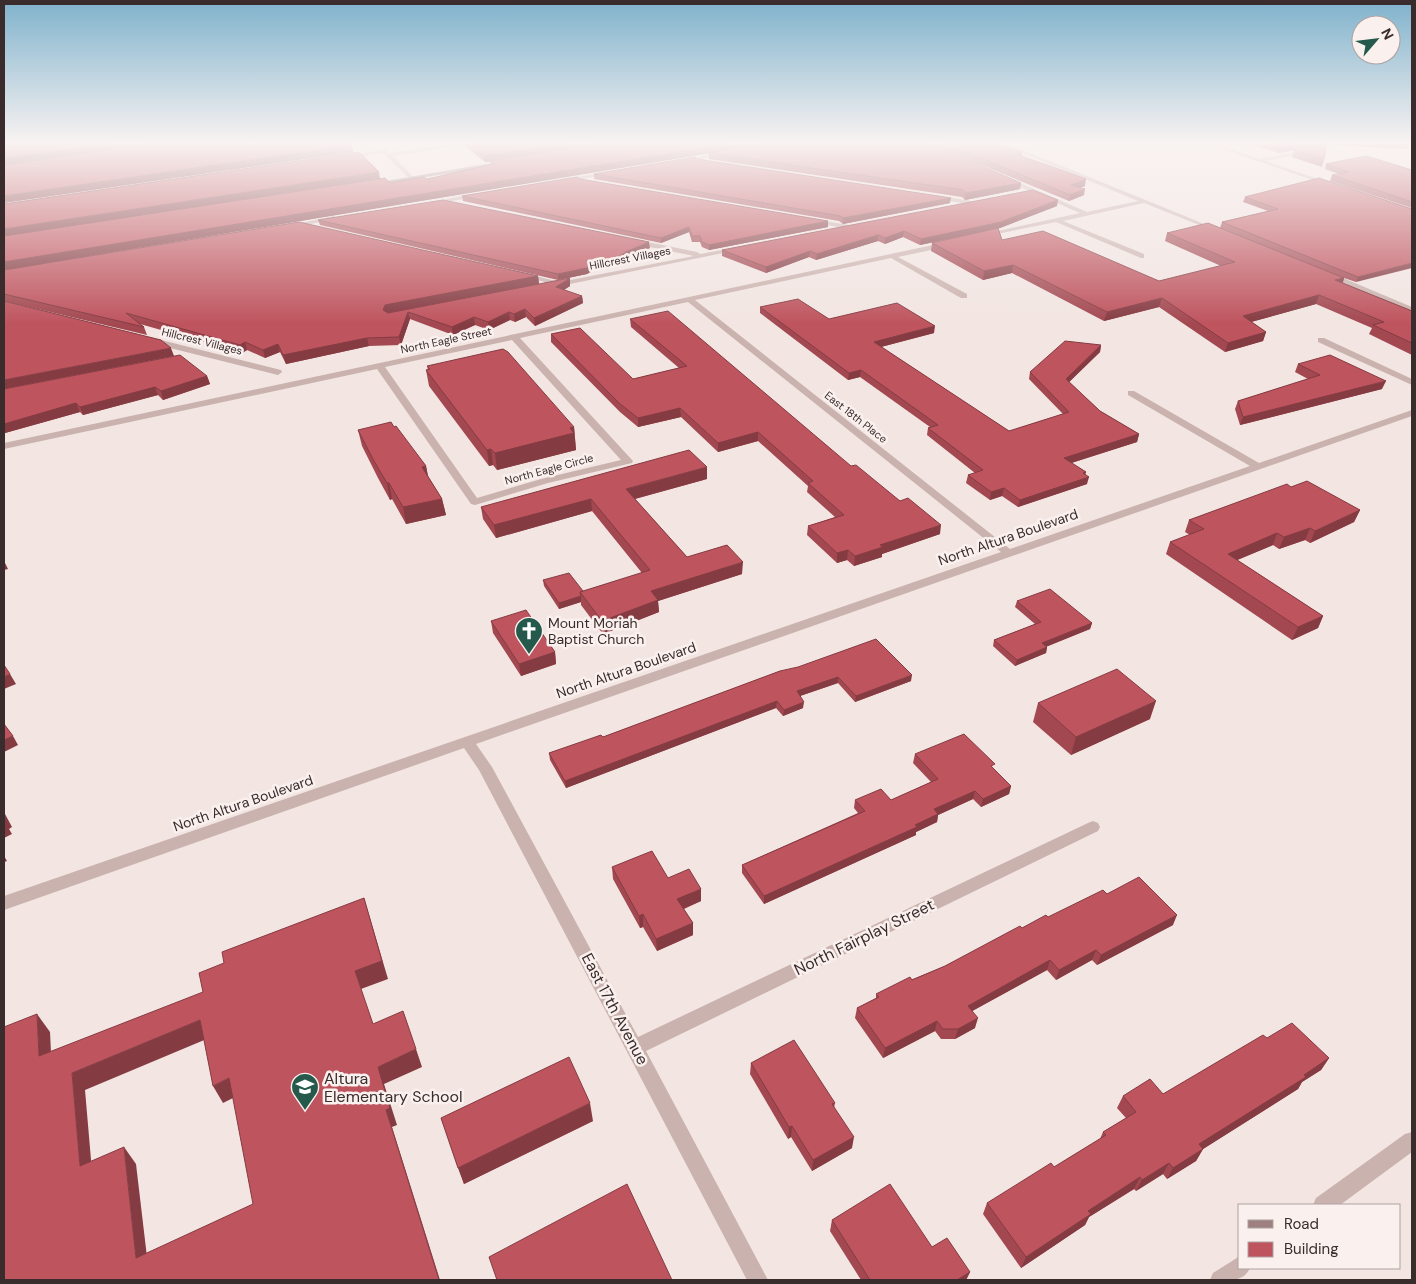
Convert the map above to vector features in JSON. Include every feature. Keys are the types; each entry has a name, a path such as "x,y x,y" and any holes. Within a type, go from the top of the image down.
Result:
{"street":[{"path":"455,204 460,205"},
{"path":"943,208 967,204"},
{"path":"1063,204 1087,214"},
{"path":"975,238 1132,204"},
{"path":"1152,204 1226,234"},
{"path":"278,228 344,217"},
{"path":"801,219 849,227"},
{"path":"1058,221 1141,256"},
{"path":"297,225 316,229"},
{"path":"820,233 858,225"},
{"name":"Hillcrest Villages","path":"626,239 704,255"},
{"name":"North Eagle Street","path":"4,446 956,242"},
{"name":"Hillcrest Villages","path":"541,287 743,248"},
{"path":"892,256 964,296"},
{"name":"Hillcrest Villages","path":"511,273 560,284"},
{"path":"1324,274 1412,310"},
{"name":"East 18th Place","path":"689,299 1009,553"},
{"name":"North Eagle Circle","path":"380,366 475,502 545,481 628,461 514,337"},
{"name":"Hillcrest Villages","path":"140,338 278,372"},
{"path":"1321,340 1412,382"},
{"path":"188,358 207,354"},
{"path":"1132,394 1258,466"},
{"name":"North Altura Boulevard","path":"4,903 1412,412"},
{"name":"East 17th Avenue","path":"467,742 485,767 636,1047 758,1280"},
{"name":"North Fairplay Street","path":"636,1047 1093,827"},
{"path":"1325,1204 1412,1141"},
{"path":"1220,1280 1238,1267"}],"building":[{"path":"5,204 169,204 4,229"},
{"path":"215,204 361,204 4,262 4,236"},
{"path":"418,204 462,204 649,242 626,252 612,261 599,260 587,268 558,274 318,220"},
{"path":"500,204 727,204 828,221 709,245 702,242 700,236 692,236 689,227 661,238"},
{"path":"769,204 919,204 843,218"},
{"path":"961,204 1048,204 1001,222 921,239 904,231 885,238 878,235 817,254 810,251 766,267 722,250"},
{"path":"1264,204 1397,204 1412,209 1412,263 1358,277 1222,222 1278,209"},
{"path":"299,222 538,276 385,305 383,310 388,313 570,278 556,287 582,296 534,318 525,309 514,314 509,312 488,322 474,317 452,327 408,312 399,337 367,338 283,355 278,344 263,350 245,342 240,345 126,313 144,327 4,294 4,270"},
{"path":"1208,223 1344,278 1335,280 1412,311 1412,343 1373,325 1384,322 1319,295 1243,316 1266,332 1228,343 1162,298 1107,312 1013,265 984,271 932,243 998,228 1002,240 1043,231 1159,281 1235,262 1167,233"},
{"path":"798,299 829,319 897,303 935,326 874,342 1009,431 1069,412 1030,372 1065,341 1101,345 1066,379 1100,411 1139,434 1064,458 1086,472 1083,473 1089,477 1020,500 1004,488 991,492 968,475 983,470 928,428 938,425 861,370 849,373 760,307"},
{"path":"4,301 161,340 171,348 4,380"},
{"path":"668,311 851,466 856,465 900,501 908,498 941,525 880,545 883,547 855,556 848,550 837,553 808,526 844,515 808,483 813,481 758,432 718,443 680,408 638,418 619,403 551,334 580,328 633,379 687,366 630,319"},
{"path":"503,349 508,352 574,427 570,428 574,433 495,453 491,449 487,450 426,370 430,369 427,366"},
{"path":"180,355 207,376 161,391 155,387 80,407 76,403 4,424 4,389"},
{"path":"1330,355 1386,381 1243,417 1238,401 1320,375 1298,364"},
{"path":"391,422 426,466 422,467 442,499 403,507 389,483 387,483 358,430"},
{"path":"689,450 707,467 626,489 687,557 727,545 743,562 651,591 658,600 602,621 580,592 650,570 591,499 494,525 481,507"},
{"path":"1307,481 1360,510 1315,531 1310,528 1284,537 1277,533 1228,554 1323,616 1298,627 1170,542 1204,529 1189,520 1287,484 1291,487"},
{"path":"569,573 583,591 580,592 581,596 559,603 543,580"},
{"path":"1050,589 1092,623 1042,643 1047,647 1017,660 994,640 1041,622 1017,601"},
{"name":"Mount Moriah Baptist Church","path":"526,610 555,652 519,664 491,621"},
{"path":"876,639 912,675 856,696 838,677 797,691 804,702 784,710 777,701 565,781 549,753 601,735 603,737 780,671 798,667"},
{"path":"4,665 10,674 4,677"},
{"path":"1117,669 1156,701 1076,737 1038,703"},
{"path":"4,724 13,736 4,740"},
{"path":"964,734 995,764 991,766 1011,786 983,799 975,791 934,809 938,814 915,825 917,827 764,896 742,865 865,811 855,800 881,789 891,800 938,779 915,754"},
{"path":"652,851 668,878 689,869 701,889 677,899 693,923 656,939 643,914 639,916 612,867"},
{"path":"1139,877 1177,915 1101,955 1096,950 1059,970 1050,960 968,1006 978,1018 958,1029 943,1029 937,1021 885,1048 857,1008 879,997 876,994 910,977 912,980 945,966 1020,926 1022,928 1046,915 1048,917 1103,890 1107,894"},
{"path":"364,898 382,961 355,971 373,1024 403,1011 416,1049 378,1067 390,1108 386,1110 439,1280 4,1280 4,1027 37,1014 39,1056 203,992 199,973 224,963 222,952","holes":["200,1020 213,1086 229,1078 253,1204 136,1258 124,1147 80,1166 72,1073"]},
{"path":"1292,1023 1329,1058 1304,1075 1306,1077 1199,1144 1203,1149 1173,1168 1169,1163 1142,1180 1140,1177 1088,1211 1091,1214 1026,1257 987,1203 1051,1163 1054,1167 1106,1135 1103,1132 1136,1112 1123,1096 1150,1079 1163,1094 1263,1035 1267,1038"},
{"path":"794,1040 835,1103 832,1104 854,1137 813,1160 792,1126 789,1127 751,1063"},
{"path":"569,1057 590,1103 458,1168 441,1118"},
{"path":"627,1184 672,1280 497,1280 489,1257"},
{"path":"890,1184 932,1247 947,1238 970,1272 957,1280 870,1280 832,1220"}],"place":[{"name":"Mount Moriah Baptist Church","path":"529,655"},
{"name":"Altura Elementary School","path":"305,1111"}]}
